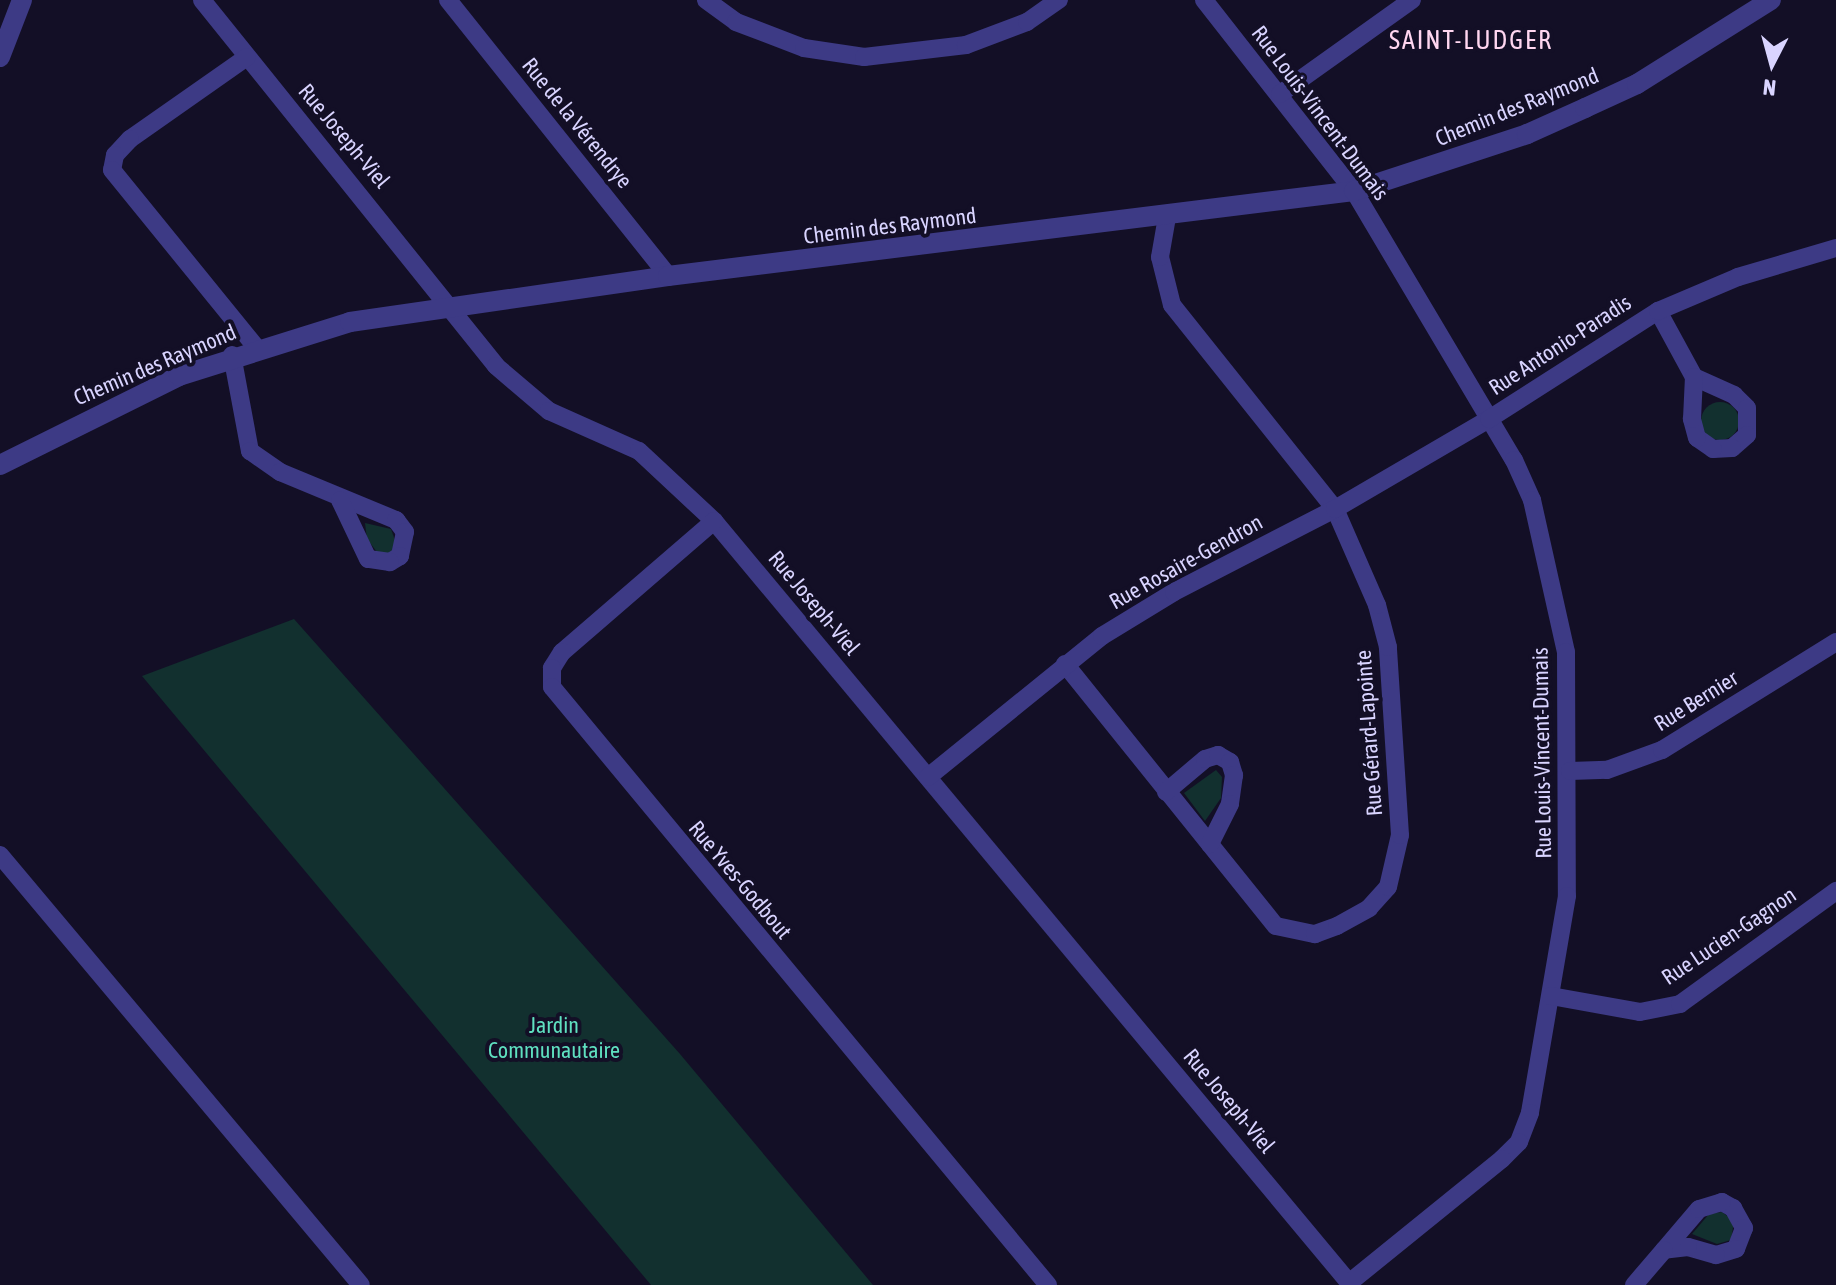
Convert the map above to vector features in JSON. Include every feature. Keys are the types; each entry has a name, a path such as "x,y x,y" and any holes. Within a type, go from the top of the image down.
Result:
{"street":[{"path":"0,57 22,0"},
{"name":"Rue Joseph-Viel","path":"202,0 452,305 496,366 549,411 639,451 714,521 1350,1284"},
{"name":"Rue de la Vérendrye","path":"448,0 668,276"},
{"path":"706,0 736,22 804,48 864,57 966,45 1027,22 1059,0"},
{"name":"Rue Louis-Vincent-Dumais","path":"1204,0 1354,191 1489,419 1532,500 1566,652 1570,771 1567,896 1530,1113 1519,1142 1350,1284"},
{"path":"1280,94 1412,0"},
{"name":"Chemin des Raymond","path":"0,465 131,398 232,355 350,322 668,276 1167,217 1354,191 1527,134 1585,108 1637,84 1771,0"},
{"path":"247,57 130,139 115,155 112,170 256,347"},
{"name":"Rue Gérard-Lapointe","path":"1065,664 1276,926 1315,934 1369,908 1388,887 1397,865 1400,835 1388,647 1377,605 1335,509 1172,305 1160,257 1167,217"},
{"name":"Rue Antonio-Paradis","path":"1489,419 1658,311 1727,281 1836,248"},
{"name":"Rue Antonio-Paradis","path":"1658,311 1694,377"},
{"path":"232,355 250,451 280,472 340,500"},
{"name":"Rue Rosaire-Gendron","path":"928,777 1065,664 1174,592 1335,509 1489,419"},
{"name":"Rue Yves-Godbout","path":"714,521 562,652 552,668 552,687 1048,1285"},
{"name":"Rue Bernier","path":"1570,771 1607,770 1649,757 1836,642"},
{"path":"1166,792 1205,759 1218,755 1230,762 1234,789 1210,844"},
{"path":"0,855 361,1285"},
{"name":"Rue Lucien-Gagnon","path":"1551,996 1640,1012 1680,1004 1836,891"},
{"path":"1634,1285 1664,1250"}],"green space":[{"path":"1720,402 1734,407 1739,421 1734,435 1720,440 1706,435 1701,421 1706,407"},
{"path":"365,523 391,529 397,546 388,555 377,552 367,539"},
{"name":"Jardin Communautaire","path":"294,619 680,1054 873,1285 651,1285 142,676"},
{"path":"1216,770 1222,777 1221,798 1205,821 1184,793"},
{"path":"1722,1212 1734,1221 1731,1240 1717,1244 1692,1234 1709,1214"}],"district":[{"name":"SAINT-LUDGER","path":"1471,41"}]}
